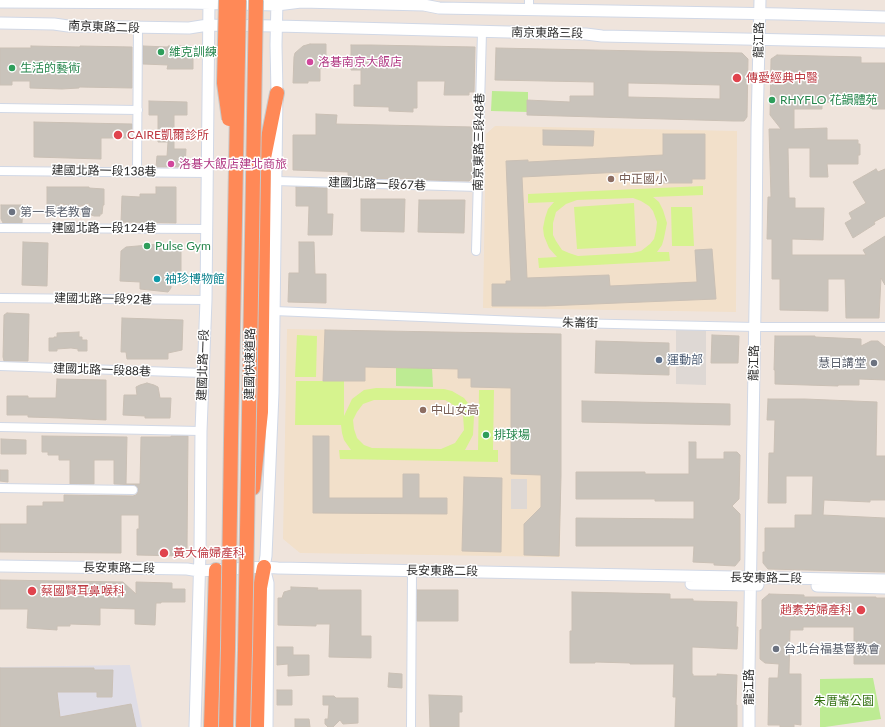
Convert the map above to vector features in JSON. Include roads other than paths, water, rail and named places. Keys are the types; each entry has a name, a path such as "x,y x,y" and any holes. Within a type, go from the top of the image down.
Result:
{"highway":[{"path":"226,0 224,83 235,164"},
{"name":"建國快速道路","path":"226,727 239,0"},
{"name":"建國快速道路","path":"243,727 256,0"},
{"path":"247,544 261,412 264,158 277,93"},
{"path":"211,727 216,570"},
{"path":"257,727 260,588 264,572"}],"street":[{"name":"龍江路","path":"749,727 750,581 760,0"},
{"name":"南京東路二段","path":"0,2 209,2"},
{"name":"南京東路三段","path":"209,2 301,2 424,5 439,8 529,5 759,14 885,17"},
{"name":"建國北路一段","path":"195,727 200,552 201,431 206,300 209,2"},
{"path":"267,727 268,590 264,572 273,398 277,3"},
{"name":"南京東路二段","path":"0,23 138,28 188,28 208,25"},
{"name":"南京東路三段","path":"208,25 885,42"},
{"path":"137,171 138,28"},
{"name":"南京東路三段48巷","path":"476,251 482,32"},
{"path":"0,108 138,110"},
{"name":"建國北路一段138巷","path":"0,171 207,172"},
{"name":"建國北路一段67巷","path":"276,181 478,187"},
{"name":"建國北路一段124巷","path":"0,228 207,229"},
{"name":"建國北路一段92巷","path":"0,298 206,300"},
{"name":"朱崙街","path":"274,311 560,323 755,327 885,327"},
{"name":"建國北路一段88巷","path":"0,366 203,373"},
{"path":"0,427 201,431"},
{"path":"0,488 132,490"},
{"name":"長安東路二段","path":"0,566 750,581 885,580"},
{"path":"411,727 412,574"},
{"name":"長安東路二段","path":"750,581 885,588"}],"place":[{"name":"維克訓練","path":"161,52"},
{"name":"洛碁南京大飯店","path":"310,62"},
{"name":"生活的藝術","path":"12,68"},
{"name":"傳愛經典中醫","path":"737,78"},
{"name":"RHYFLO 花韻體苑","path":"772,100"},
{"name":"CAIRE凱爾診所","path":"118,135"},
{"name":"洛碁大飯店建北商旅","path":"171,164"},
{"name":"中正國小","path":"611,179"},
{"name":"第一長老教會","path":"12,212"},
{"name":"Pulse Gym","path":"147,246"},
{"name":"袖珍博物館","path":"157,279"},
{"name":"運動部","path":"659,360"},
{"name":"慧日講堂","path":"874,363"},
{"name":"中山女高","path":"423,410"},
{"name":"排球場","path":"486,435"},
{"name":"黃大倫婦產科","path":"164,553"},
{"name":"蔡國賢耳鼻喉科","path":"32,591"},
{"name":"趙素芳婦產科","path":"861,610"},
{"name":"台北台福基督教會","path":"776,649"}],"park label":[{"name":"朱厝崙公園","path":"844,701"}]}
